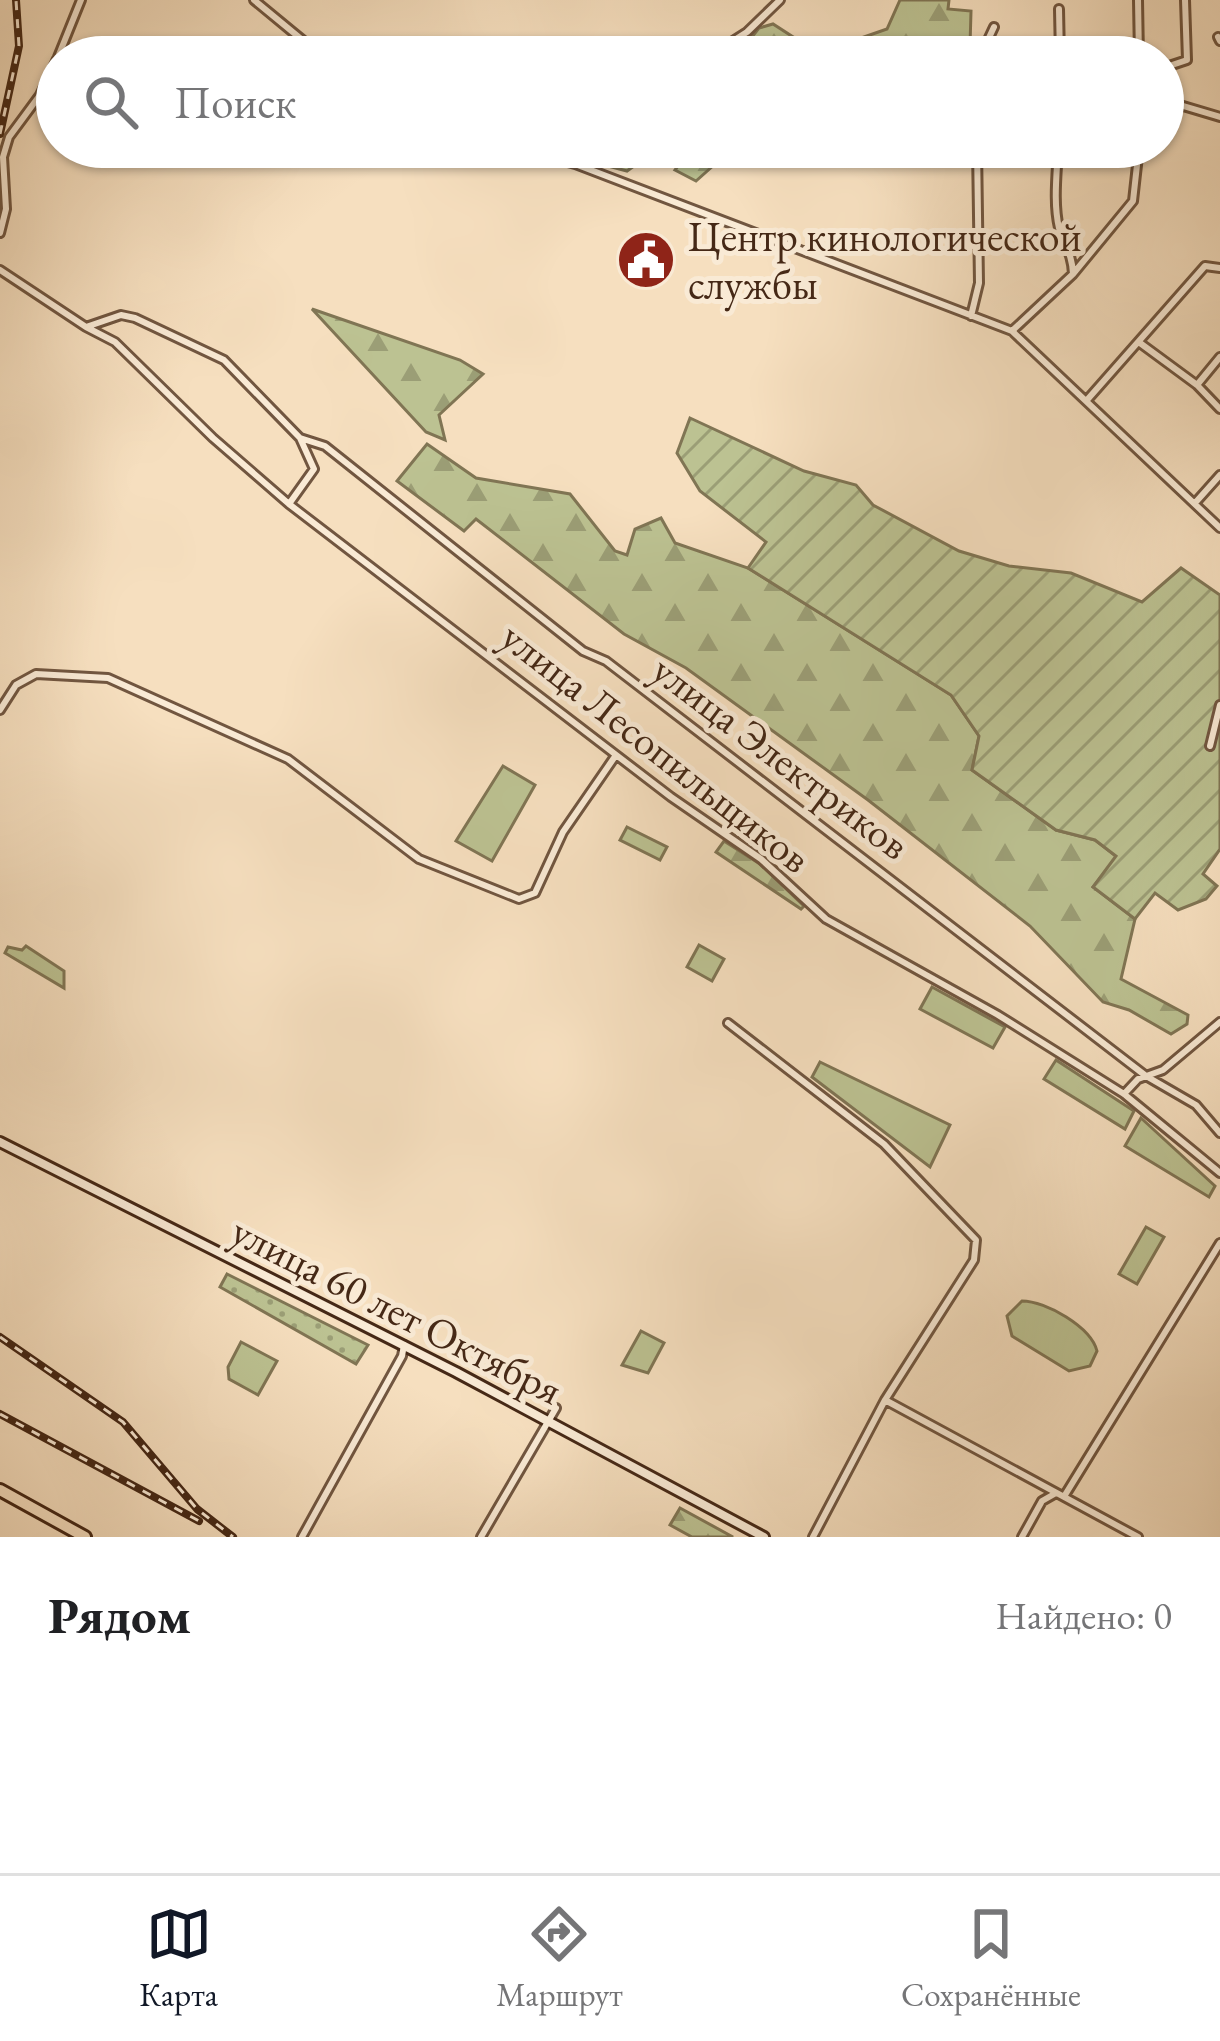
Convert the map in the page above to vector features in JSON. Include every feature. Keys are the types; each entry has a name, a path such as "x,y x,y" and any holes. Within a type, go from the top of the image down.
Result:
{"highway":[{"path":"0,1490 85,1537"}],"main road":[{"name":"улица 60 лет Октября","path":"0,1142 404,1345 764,1537"}],"street":[{"path":"66,36 81,0"},
{"path":"254,0 298,36"},
{"path":"739,36 780,0"},
{"path":"1138,0 1139,36"},
{"path":"1184,61 1185,0"},
{"path":"1059,8 1060,36"},
{"path":"990,36 994,27"},
{"path":"0,233 6,209 3,157 9,136 36,100"},
{"path":"1184,106 1220,117"},
{"path":"585,168 1012,331 1220,528"},
{"path":"971,316 979,284 977,168"},
{"path":"1057,168 1060,232 1072,251 1073,274"},
{"path":"1012,331 1106,239 1133,201 1136,168"},
{"path":"1088,400 1205,266 1220,268"},
{"name":"улица Лесопильщиков","path":"0,270 115,342 289,504 616,755 761,859 835,925 998,1015 1124,1094 1220,1173"},
{"name":"улица Электриков","path":"86,327 121,315 217,355 300,438 325,446 583,651 606,662 1146,1076 1196,1105 1220,1133"},
{"path":"1140,343 1197,385 1220,409"},
{"path":"1197,385 1220,357"},
{"path":"289,504 314,469 300,438"},
{"path":"1196,503 1220,475"},
{"path":"0,710 16,685 36,674 108,678 287,759 418,859 519,898 534,895 563,832 616,755"},
{"path":"1210,746 1220,705"},
{"path":"1124,1094 1220,1022"},
{"path":"728,1023 884,1144 976,1240 974,1260 885,1400 813,1537"},
{"path":"1065,1495 1220,1243"},
{"path":"302,1537 402,1357 404,1345"},
{"path":"885,1400 1138,1537"},
{"path":"481,1537 556,1408"},
{"path":"1022,1537 1042,1501 1054,1492"}],"green space":[{"path":"900,0 949,0 948,9 971,11 970,36 867,36 887,29"},
{"path":"773,24 792,36 753,36 759,28"},
{"path":"676,168 711,168 696,181"},
{"path":"312,309 460,360 483,374 439,415 445,440 426,432"},
{"path":"690,418 804,471 856,485 873,505 959,551 1009,566 1071,573 1142,602 1181,568 1220,595 1220,849 1203,874 1217,886 1206,899 1178,910 1155,893 1135,919 1093,887 1116,856 1095,840 1056,830 972,770 979,736 951,695 748,568 766,542 700,491 677,453"},
{"path":"427,444 476,478 570,494 615,551 627,555 635,529 661,518 675,543 748,568 951,695 979,736 972,770 1056,830 1095,840 1117,857 1093,887 1135,919 1121,979 1188,1015 1187,1024 1171,1034 1129,1010 1103,1002 1030,926 868,800 686,668 624,634 476,519 464,531 397,481"},
{"path":"503,766 535,785 492,861 456,841"},
{"path":"627,827 667,847 660,860 620,840"},
{"path":"724,841 760,864 804,906 801,909 716,852"},
{"path":"699,945 724,959 712,981 687,967"},
{"path":"26,946 64,971 64,988 5,953 8,947 22,950"},
{"path":"932,987 1005,1027 993,1048 920,1009"},
{"path":"1056,1060 1134,1111 1125,1129 1044,1079"},
{"path":"820,1062 950,1125 930,1167 812,1077"},
{"path":"1141,1118 1215,1186 1209,1197 1125,1146"},
{"path":"1146,1227 1164,1237 1137,1284 1119,1274"},
{"path":"227,1274 368,1345 356,1364 220,1287"},
{"path":"1022,1301 1055,1310 1086,1333 1097,1351 1090,1366 1069,1371 1012,1336 1007,1316"},
{"path":"641,1331 664,1343 648,1373 622,1365"},
{"path":"241,1342 277,1361 258,1395 229,1379 228,1367"},
{"path":"680,1508 733,1537 692,1537 670,1525"}],"railway":[{"path":"0,134 19,46 16,0"},
{"path":"0,1337 123,1422 197,1509 233,1537"},
{"path":"0,1414 199,1521"}],"place":[{"name":"Центр кинологической службы","path":"646,260"}]}
